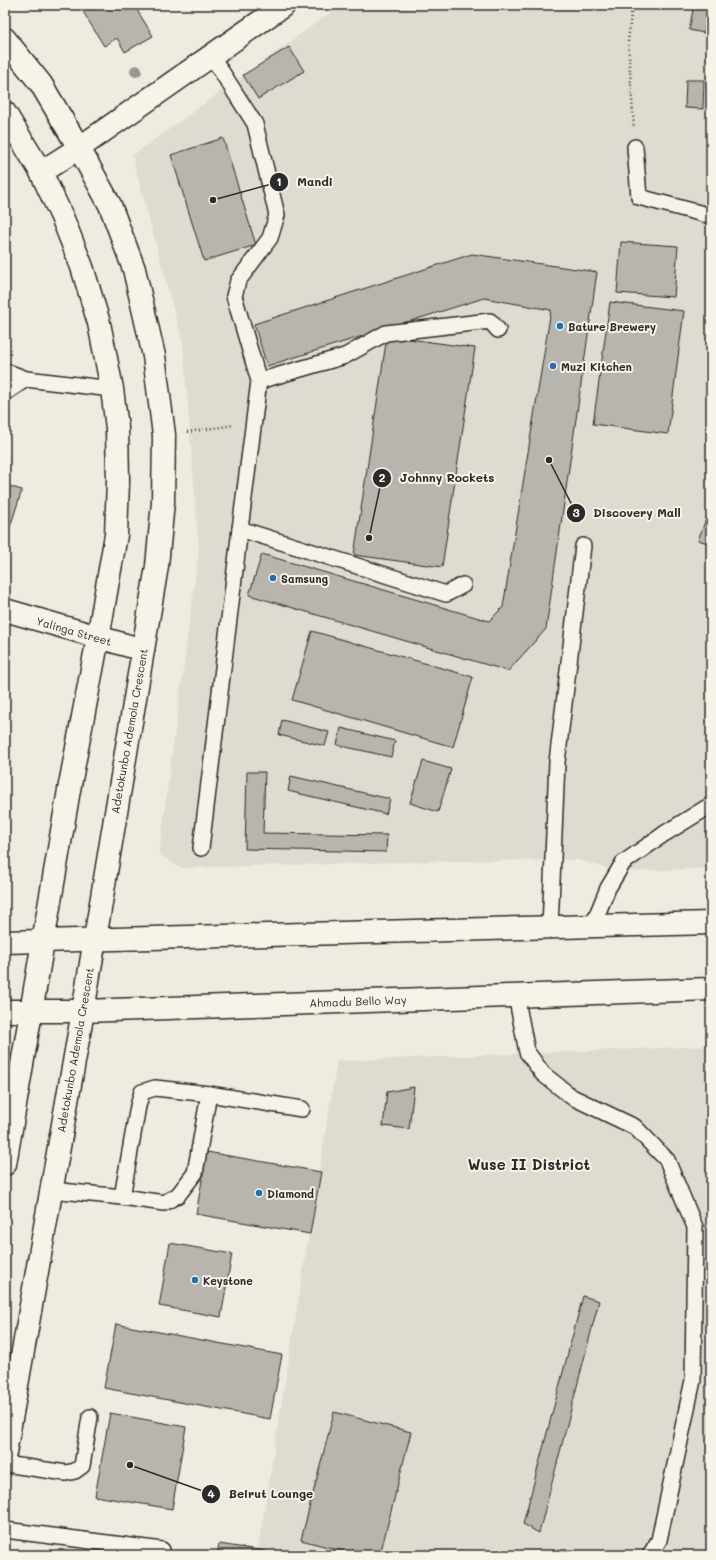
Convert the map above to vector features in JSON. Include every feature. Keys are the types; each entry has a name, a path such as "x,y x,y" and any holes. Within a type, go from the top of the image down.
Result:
{"main road":[{"path":"41,172 79,148 284,5"},
{"name":"Adetokunbo Ademola Crescent","path":"5,40 40,84 79,148 110,205 134,269 154,356 164,435 163,502 157,566 83,1011 5,1452"},
{"path":"5,113 41,172 63,219 82,267 99,324 112,389 117,428 116,535 42,941 5,1164"},
{"name":"Yalinga Street","path":"5,610 143,650"},
{"path":"5,942 711,923"},
{"name":"Ahmadu Bello Way","path":"5,1011 83,1011 711,989"}],"lane":[{"path":"201,848 259,381 234,296 238,280 270,238 277,215 255,124 211,55"},
{"path":"635,147 639,197 711,216"},
{"path":"259,381 345,356 386,332 490,321 498,330"},
{"path":"5,371 26,379 112,389"},
{"path":"5,393 26,379"},
{"path":"240,529 446,594 463,585"},
{"path":"550,928 557,762 583,546"},
{"path":"592,926 608,888 623,863 709,808"},
{"path":"516,995 527,1052 543,1074 572,1098 635,1127 667,1160 695,1227 693,1380 659,1540 650,1555"},
{"path":"122,1197 138,1106 142,1092 155,1088 209,1094 302,1109"},
{"path":"51,1190 164,1203 178,1195 194,1173 209,1094"},
{"path":"5,1464 66,1473 75,1471 82,1466 90,1417"},
{"path":"5,1530 162,1550"}],"path":[{"path":"632,5 628,42 635,147"},
{"path":"190,432 254,422"}],"shaded area":[{"path":"341,5 711,5 711,868 621,872 578,860 445,861 180,868 159,854 199,549 183,344 132,156"},
{"path":"711,1046 711,1555 257,1555 337,1061"}],"building":[{"path":"79,5 134,5 153,36 125,52 117,38 104,46"},
{"path":"694,5 709,5 704,33 689,30"},
{"path":"289,47 304,71 258,99 243,75"},
{"path":"686,80 704,80 703,109 685,108"},
{"path":"223,138 256,245 204,261 171,155"},
{"path":"621,242 678,246 674,297 617,293"},
{"path":"472,254 597,272 546,629 508,671 249,595 262,554 489,621 503,607 551,310 484,298 267,366 254,324"},
{"path":"610,302 684,311 668,434 593,424"},
{"path":"387,336 475,348 442,567 354,555"},
{"path":"5,485 22,490 10,527 5,526"},
{"path":"711,506 711,544 698,540"},
{"path":"312,631 473,677 453,747 292,700"},
{"path":"5,650 10,650 5,679"},
{"path":"282,720 329,732 325,746 279,735"},
{"path":"341,728 395,741 391,757 337,745"},
{"path":"423,761 451,769 438,812 410,803"},
{"path":"247,772 265,772 263,833 387,835 386,852 245,849"},
{"path":"291,776 390,799 386,814 288,791"},
{"path":"414,1087 409,1129 383,1126 387,1092"},
{"name":"Diamond","path":"207,1152 321,1172 310,1234 196,1214"},
{"name":"Keystone","path":"170,1243 232,1254 221,1317 159,1306"},
{"path":"583,1296 599,1301 539,1533 523,1524"},
{"path":"116,1324 282,1355 270,1419 104,1388"},
{"path":"334,1412 411,1432 380,1555 358,1555 301,1540"},
{"path":"110,1413 186,1427 172,1509 95,1496"},
{"path":"219,1544 265,1551 264,1555 217,1555"},
{"path":"460,1550 478,1555 458,1555"}],"place":[{"name":"Mandi","path":"213,200"},
{"name":"Bature Brewery","path":"560,326"},
{"name":"Muzi Kitchen","path":"553,366"},
{"name":"Discovery Mall","path":"549,460"},
{"name":"Johnny Rockets","path":"369,538"},
{"name":"Samsung","path":"273,578"},
{"name":"Diamond","path":"259,1193"},
{"name":"Keystone","path":"195,1280"},
{"name":"Beirut Lounge","path":"130,1465"}],"district":[{"name":"Wuse II District","path":"529,1164"}]}
